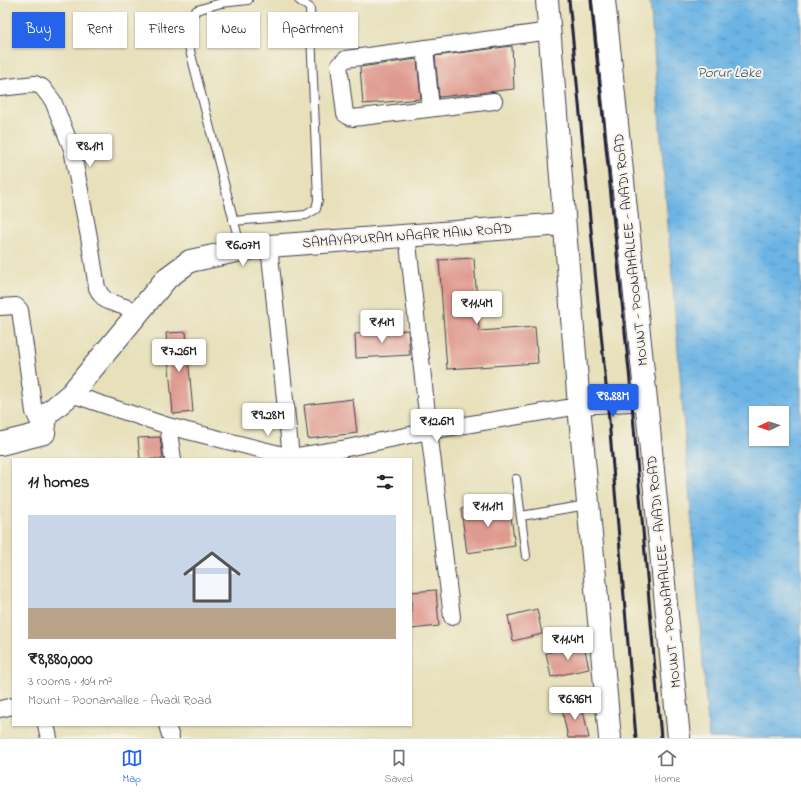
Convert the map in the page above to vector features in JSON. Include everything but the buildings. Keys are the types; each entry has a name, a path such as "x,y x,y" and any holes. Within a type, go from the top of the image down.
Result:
{"main road":[{"path":"547,0 579,406 610,738"},
{"name":"MOUNT - POONAMALLEE - AVADI ROAD","path":"604,0 679,738"},
{"name":"SAMAYAPURAM NAGAR MAIN ROAD","path":"44,433 46,415 71,394 168,278 190,261 241,250 269,246 564,224"},
{"path":"0,444 44,433"}],"street":[{"path":"494,101 354,118 345,114 339,65 346,59 550,31"},
{"path":"425,48 431,108"},
{"path":"0,88 35,84 42,87 53,101 72,149 97,288 107,301 140,312"},
{"path":"407,235 452,617"},
{"path":"269,246 291,457"},
{"path":"0,307 16,306 20,310 34,412 44,433"},
{"path":"71,394 168,426 291,457 429,431 579,406 646,402"},
{"path":"168,426 173,458"},
{"path":"0,709 12,706"},
{"path":"46,726 49,738"},
{"path":"168,726 170,738"}],"lane":[{"path":"241,250 188,43 188,19 196,10 221,3 248,0"},
{"path":"233,221 306,215 316,209 318,200 310,8 299,0"},
{"path":"516,479 526,556"},
{"path":"521,516 588,505"}],"water":[{"name":"Porur Lake","path":"650,0 801,0 801,738 709,738"}],"railway":[{"path":"569,0 606,385 636,738"},
{"path":"591,0 630,381 661,738"}]}
